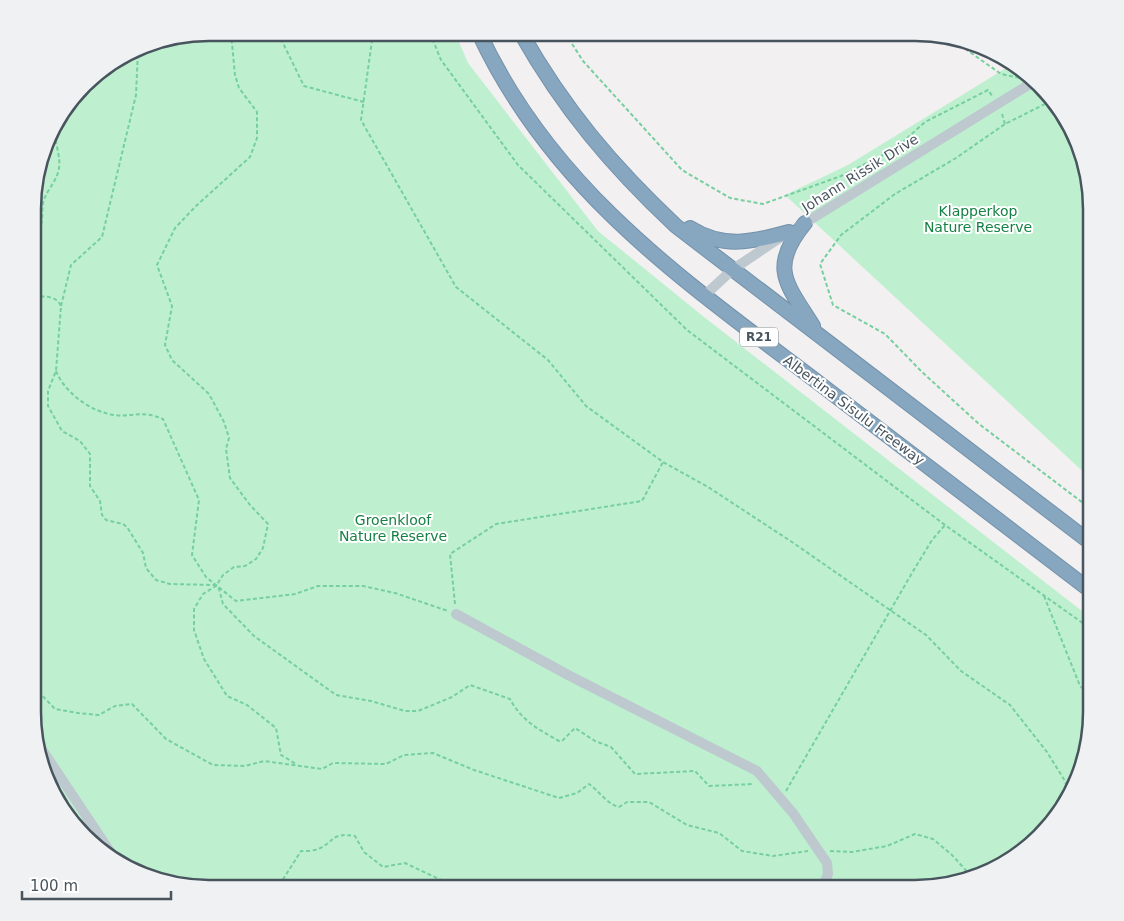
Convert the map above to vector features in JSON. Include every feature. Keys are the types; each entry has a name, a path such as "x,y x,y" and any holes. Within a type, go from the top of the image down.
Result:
{"highway":[{"name":"Albertina Sisulu Freeway","path":"484,42 514,97 545,142 578,182 641,245 704,296 1083,585"},
{"name":"R21","path":"526,42 556,91 600,150 676,226 1083,537"},
{"path":"637,189 679,221 711,238 741,243 789,232"},
{"path":"805,223 790,243 784,258 784,268 792,296 819,335"}],"street":[{"name":"Johann Rissik Drive","path":"704,296 732,270 789,232 1028,85"},
{"path":"456,614 570,676 757,770 769,782 819,849 827,863 828,874 826,879"},
{"path":"48,760 104,842"}],"path":[{"path":"232,42 235,75 239,88 257,112 257,138 250,157 196,206 175,228 157,264 172,306 166,345 172,360 209,394 224,422 229,438 226,449 230,478 250,505 268,524 263,548 256,560 245,566 234,568 223,576 216,586 203,594 194,610 194,630 204,659 227,696 247,705 276,728 282,755 298,766"},
{"path":"283,42 304,86 364,102"},
{"path":"372,42 361,120 456,287 548,360 586,406 663,462 708,487 892,610 926,635 961,671 1010,705 1047,752 1066,784"},
{"path":"434,42 441,60 518,166 686,330 945,525 1083,623"},
{"path":"571,42 583,61 682,170 730,198 763,204 841,176 895,149 925,122 988,90 998,103"},
{"path":"965,49 1001,74 1019,78"},
{"path":"138,58 136,95 102,237 70,266 61,306 56,370 48,391 48,406 62,431 80,441 90,454 90,486 100,500 102,515 106,520 123,524 127,527 143,553 146,568 156,580 170,584 216,586"},
{"path":"1045,104 1005,124 956,158 895,194 840,235 820,264 833,305 885,334 922,372 979,424 1083,503"},
{"path":"41,225 45,197 53,186 59,169 55,143"},
{"path":"41,297 54,298 58,300 61,306"},
{"path":"56,370 59,380 85,405 110,414 150,413 164,419 199,500 192,555 206,577 236,601 295,594 318,586 363,586 395,593 456,614 450,554 496,524 642,501 663,462"},
{"path":"781,799 834,704 892,610 932,540 945,525"},
{"path":"216,586 219,589 224,604 254,636 336,696 371,700 405,711 418,710 452,697 470,685 510,699 515,709 535,728 559,741 562,741 575,728 583,732 595,742 610,747 635,774 695,771 710,786 716,787 769,782"},
{"path":"1044,596 1080,686 1083,689"},
{"path":"42,695 55,709 78,713 99,715 115,706 132,704 166,738 213,765 245,766 264,761 322,769 333,763 386,764 404,755 432,753 474,770 559,798 577,793 589,784 601,793 611,805 619,807 627,802 638,800 649,802 687,826 719,833 742,851 773,856 819,849 852,852 887,846 915,834 933,839 967,872"},
{"path":"283,880 301,851 318,849 332,837 344,834 355,836 364,852 383,866 405,863 440,880"}],"green space":[{"name":"Groenkloof Nature Reserve","path":"198,42 459,42 468,63 598,231 704,317 1083,612 1083,712 1080,745 1070,776 1054,805 1034,831 1017,845 999,857 969,871 926,879 209,880 176,877 145,867 116,851 98,838 83,823 64,796 54,776 44,745 42,723 41,209 47,166 54,145 76,107 98,83 135,59 155,50 176,44"},
{"name":"Klapperkop Nature Reserve","path":"1006,68 1034,90 1048,107 1070,145 1081,187 1083,471 785,195 848,165"}]}
